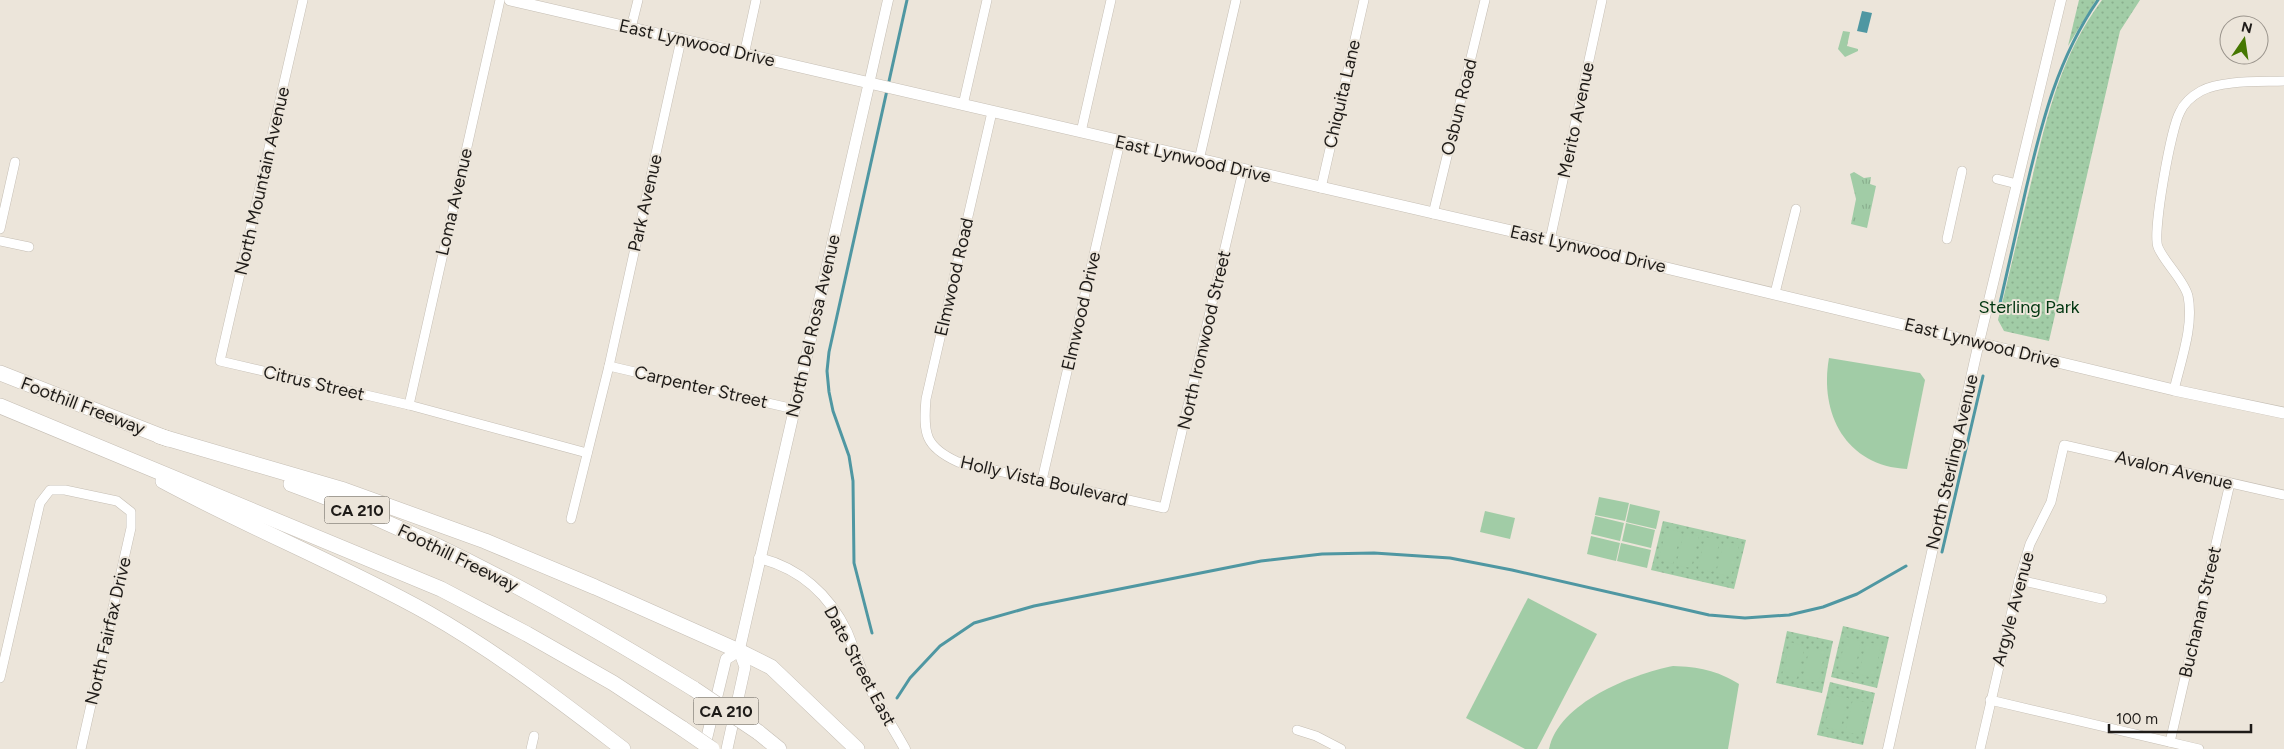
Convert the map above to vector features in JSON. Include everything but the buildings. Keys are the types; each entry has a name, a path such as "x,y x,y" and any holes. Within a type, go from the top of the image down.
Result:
{"highway":[{"name":"Foothill Freeway","path":"0,373 159,436 326,497 456,554 592,627 694,689 758,732 779,749"},
{"name":"Foothill Freeway","path":"0,406 441,589 527,634 612,683 712,749"},
{"path":"159,436 344,490 485,541 586,583 739,651 771,667 857,749"},
{"path":"94,444 198,500 428,613 471,639 553,695 623,749"}],"main road":[{"name":"East Lynwood Drive","path":"510,0 1243,171 1550,240 2174,390 2284,413"},
{"name":"North Del Rosa Avenue","path":"727,749 745,667 739,651 869,84"},
{"name":"North Del Rosa Avenue","path":"704,749 726,659 739,651"}],"street":[{"name":"North Mountain Avenue","path":"220,361 303,0"},
{"name":"Loma Avenue","path":"408,405 500,0"},
{"path":"631,28 638,0"},
{"path":"744,54 756,0"},
{"name":"North Del Rosa Avenue","path":"869,84 888,0"},
{"path":"963,105 987,0"},
{"path":"1081,132 1111,0"},
{"path":"1199,160 1236,0"},
{"name":"Chiquita Lane","path":"1321,188 1364,0"},
{"name":"Osbun Road","path":"1432,214 1485,0"},
{"name":"Merito Avenue","path":"1550,240 1602,0"},
{"name":"North Sterling Avenue","path":"1888,749 1979,342 2061,0"},
{"name":"Park Avenue","path":"571,519 609,366 681,40"},
{"path":"2174,390 2188,328 2188,294 2157,246 2161,191 2174,126 2188,100 2202,90 2220,85 2284,81"},
{"name":"Elmwood Road","path":"930,442 925,432 926,399 992,112"},
{"name":"Elmwood Drive","path":"1042,480 1120,142"},
{"path":"0,229 15,162"},
{"name":"North Ironwood Street","path":"1164,508 1243,171"},
{"path":"1947,239 1962,171"},
{"path":"1997,179 2017,184"},
{"path":"1775,293 1796,209"},
{"path":"0,241 29,248"},
{"name":"Citrus Street","path":"220,361 408,405 587,453"},
{"name":"Carpenter Street","path":"609,366 794,409"},
{"name":"Holly Vista Boulevard","path":"930,442 941,454 958,462 1164,508"},
{"name":"Avalon Avenue","path":"2064,444 2284,495"},
{"name":"Argyle Avenue","path":"1980,749 2019,580 2030,544 2051,502 2064,444"},
{"name":"Buchanan Street","path":"2170,742 2230,483"},
{"name":"North Fairfax Drive","path":"0,678 40,504 50,490 65,490 117,501 131,512 131,528 81,749"},
{"name":"Date Street East","path":"759,558 777,562 799,574 831,606 846,630 867,682 906,749"},
{"path":"2019,580 2102,599"},
{"path":"1990,700 2199,749"},
{"path":"1297,730 1316,736 1341,749"},
{"path":"531,749 534,736"}],"green space":[{"path":"2079,0 2096,0 2068,46"},
{"name":"Sterling Park","path":"2102,0 2140,0 2120,31 2049,341 2004,331 1998,320 2036,162 2056,89 2075,43"},
{"path":"1843,31 1850,32 1847,46 1858,49 1858,51 1845,57 1838,49"},
{"path":"1854,172 1864,178 1871,177 1870,184 1876,186 1867,228 1851,224 1856,199 1850,174"},
{"path":"1829,358 1920,373 1925,380 1907,469 1886,466 1868,458 1853,447 1841,433 1833,417 1828,399"},
{"path":"1599,497 1629,503 1625,521 1595,515"},
{"path":"1630,504 1660,511 1656,529 1626,522"},
{"path":"1485,511 1515,518 1510,539 1480,532"},
{"path":"1595,516 1624,523 1620,541 1591,534"},
{"path":"1663,521 1746,540 1734,589 1651,570"},
{"path":"1626,523 1655,530 1651,548 1622,541"},
{"path":"1666,528 1681,532 1673,564 1659,560"},
{"path":"1684,532 1699,536 1691,568 1676,565"},
{"path":"1591,536 1620,543 1616,561 1587,554"},
{"path":"1705,537 1720,540 1712,572 1698,569"},
{"path":"1724,541 1739,545 1731,577 1716,573"},
{"path":"1621,543 1651,550 1647,568 1617,561"},
{"path":"1528,598 1597,634 1537,749 1525,749 1466,718"},
{"path":"1843,626 1889,637 1877,688 1831,677"},
{"path":"1787,631 1833,641 1822,693 1776,683"},
{"path":"1846,637 1861,641 1854,673 1838,670"},
{"path":"1790,642 1805,646 1797,678 1782,675"},
{"path":"1866,642 1881,645 1874,678 1859,674"},
{"path":"1810,647 1825,651 1818,683 1802,680"},
{"path":"1673,666 1707,670 1723,675 1739,684 1728,749 1549,749 1555,733 1566,718 1581,705 1599,693 1618,684"},
{"path":"1830,682 1875,693 1863,745 1817,735"},
{"path":"1832,695 1848,698 1840,731 1825,727"},
{"path":"1853,699 1868,703 1861,735 1845,732"}],"water":[{"path":"1862,11 1872,13 1867,33 1857,31"}],"waterway":[{"path":"872,633 854,563 853,481 849,456 833,411 827,371 829,352 907,0"},
{"path":"1998,312 2045,115 2072,44 2098,0"},
{"path":"1942,552 1983,376"},
{"path":"897,698 910,678 940,646 974,623 1034,606 1261,561 1322,554 1374,553 1450,558 1512,570 1709,615 1745,618 1789,615 1823,607 1857,594 1906,566"}]}
